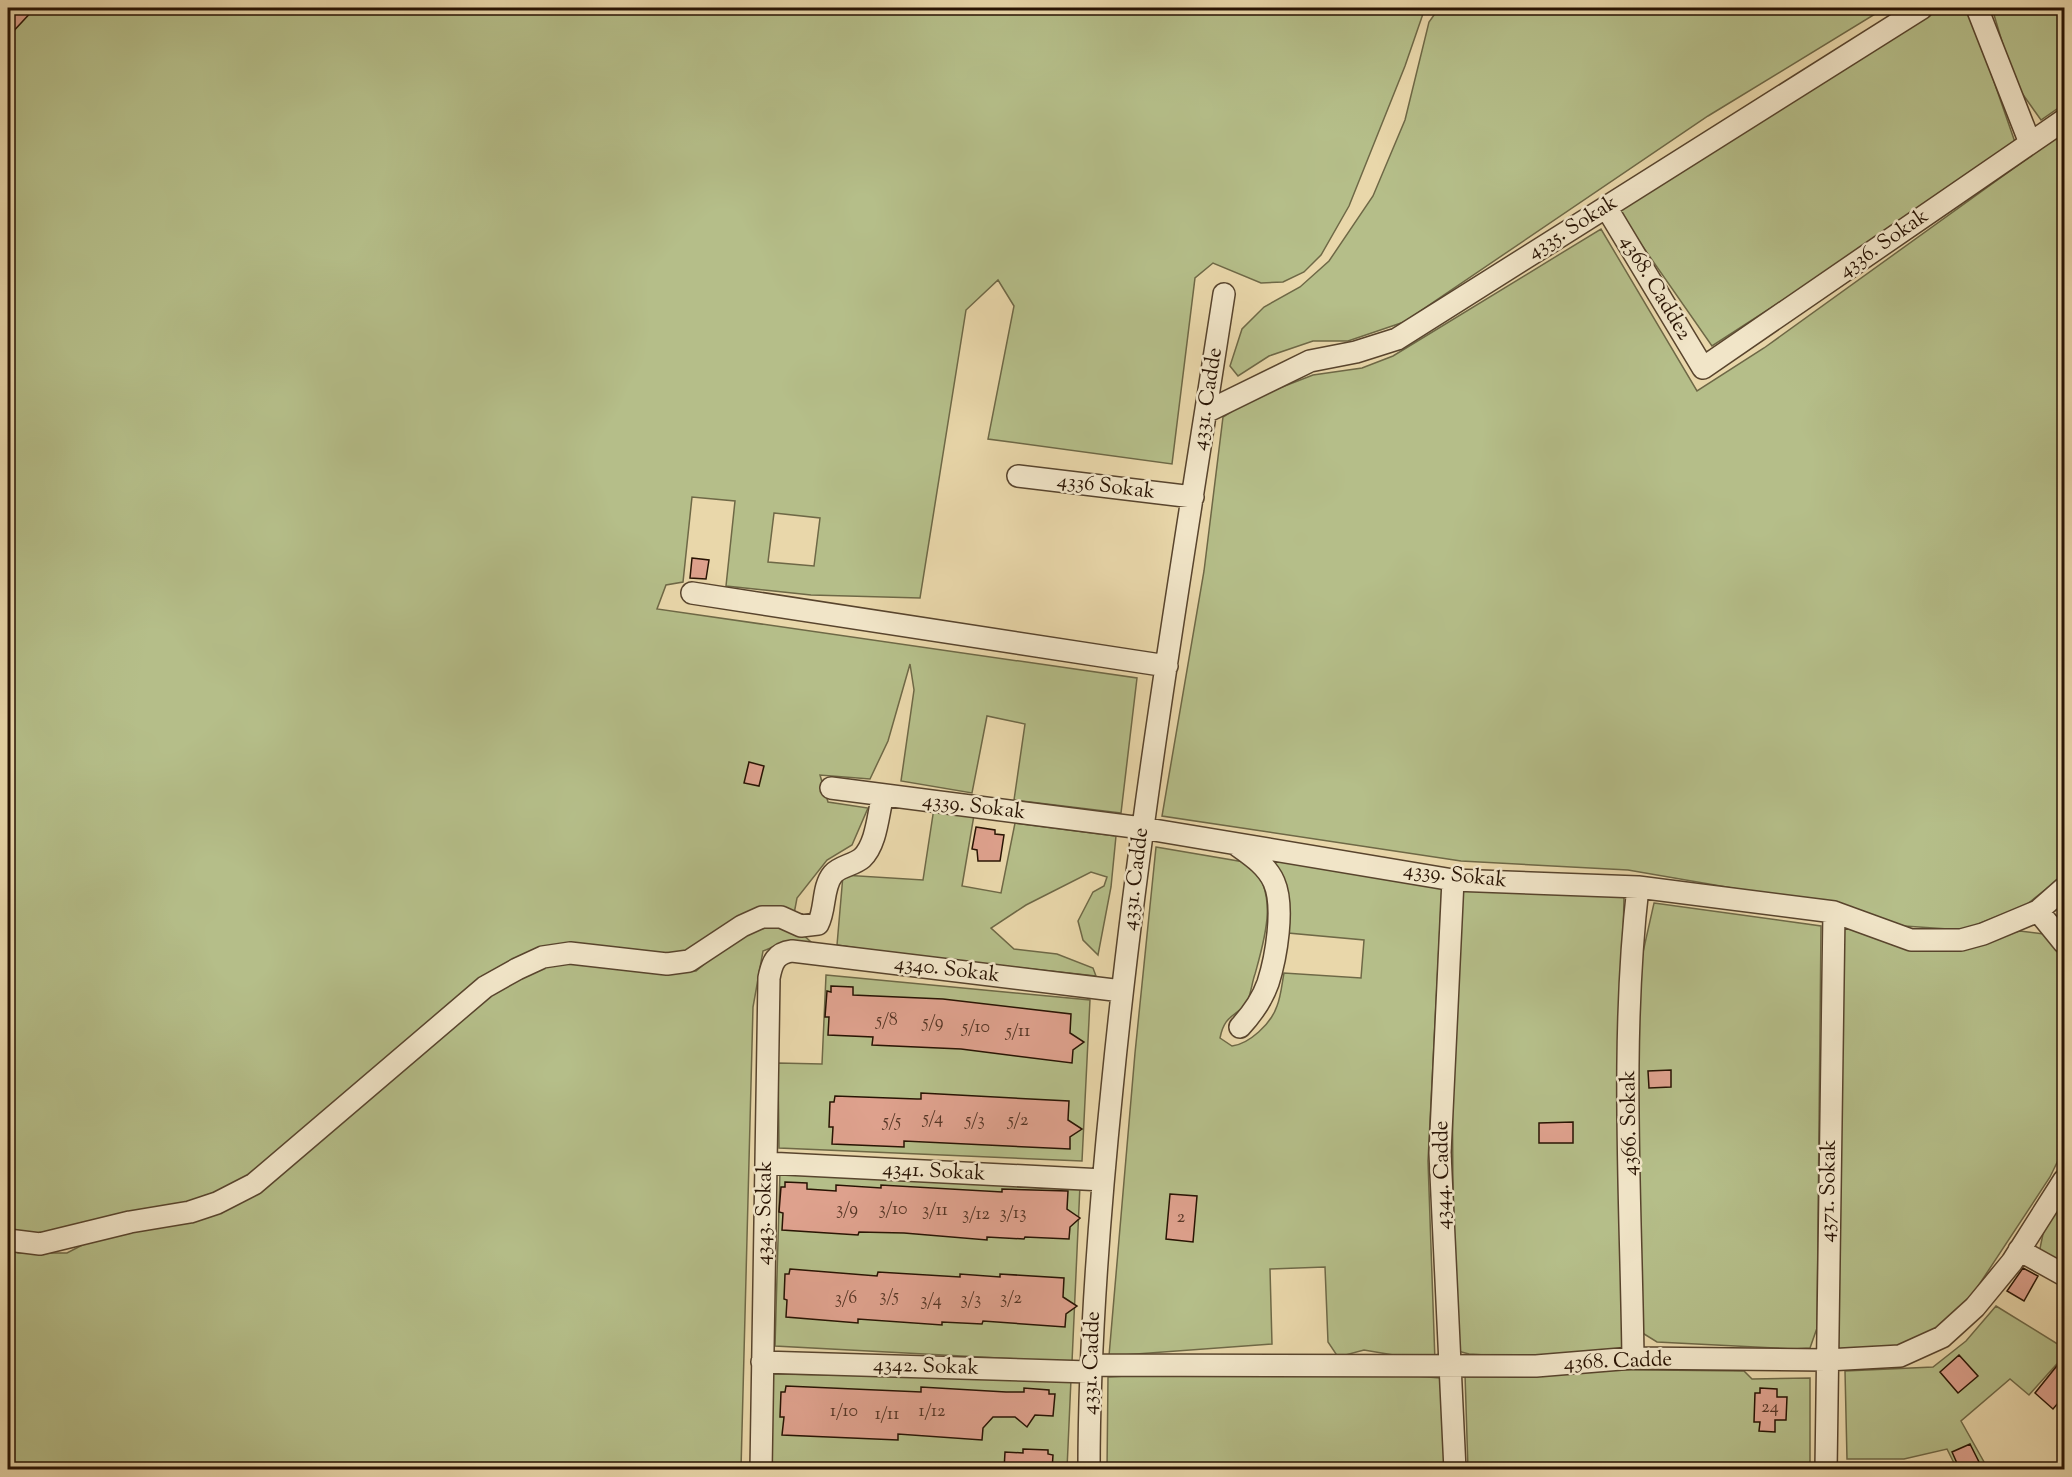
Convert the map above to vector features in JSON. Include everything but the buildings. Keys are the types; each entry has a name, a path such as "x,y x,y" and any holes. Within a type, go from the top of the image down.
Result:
{"street":[{"name":"4335. Sokak","path":"1206,412 1310,361 1356,352 1397,339 1922,8"},
{"path":"1977,8 2030,143"},
{"name":"4336. Sokak","path":"1703,368 2064,120"},
{"name":"4368. Cadde2","path":"1606,207 1703,368"},
{"name":"4331. Cadde","path":"1089,1470 1089,1368 1103,1180 1122,991 1142,828 1224,294"},
{"name":"4336 Sokak","path":"1018,476 1193,497"},
{"path":"692,593 1167,666"},
{"name":"4339. Sokak","path":"831,788 1142,828 1453,880 1638,887 1834,912 1911,940 1961,940 2005,926 2038,911 2064,888"},
{"path":"8,1240 40,1244 129,1222 190,1212 217,1203 254,1184 484,987 543,957 570,953 667,964 689,961 742,926 762,918 781,917 801,926 818,924 833,874 863,857 872,842 883,795"},
{"path":"1235,844 1262,864 1274,881 1280,900 1278,932 1268,983 1256,1009 1240,1027"},
{"name":"4344. Cadde","path":"1453,880 1440,1153 1455,1470"},
{"name":"4366. Sokak","path":"1633,1358 1629,1066 1631,941 1638,887"},
{"path":"2038,911 2064,943"},
{"name":"4371. Sokak","path":"1826,1470 1834,912"},
{"name":"4340. Sokak","path":"775,958 782,952 792,951 1122,991"},
{"name":"4343. Sokak","path":"761,1470 769,978 775,958"},
{"name":"4341. Sokak","path":"766,1163 1103,1180"},
{"name":"4368. Cadde","path":"1089,1368 1450,1364 1536,1366 1633,1358 1827,1360 1900,1356 1942,1337 1975,1307 2019,1250 2064,1180"},
{"path":"2019,1250 2064,1275"},
{"name":"4342. Sokak","path":"762,1362 1089,1368"}],"green space":[{"path":"8,8 1425,8 1405,66 1349,206 1321,255 1304,272 1283,282 1261,283 1213,263 1195,278 1172,464 988,439 1014,306 998,280 966,310 920,598 811,595 726,586 735,501 692,497 683,582 666,585 657,609 1137,678 1121,813 1014,800 1025,724 987,716 972,793 901,781 914,690 910,664 888,741 870,779 820,775 828,802 868,808 852,845 827,860 797,898 794,914 663,959 583,944 533,954 235,1192 25,1239 8,1231","holes":["774,513 820,518 814,566 768,562"]},
{"path":"1439,8 1885,8 1708,116 1404,322 1348,341 1313,341 1269,356 1238,376 1230,366 1242,329 1264,307 1300,287 1329,261 1373,196 1405,120 1429,22"},
{"path":"1939,8 1965,8 1972,18 2017,148 1712,346 1618,211"},
{"path":"1992,8 2064,8 2064,104 2041,120 2014,82"},
{"path":"2064,132 2064,875 2026,905 1963,930 1904,926 1802,900 1628,870 1461,861 1162,816 1204,571 1223,417 1251,399 1313,375 1362,368 1393,356 1601,229 1697,391 1764,348"},
{"path":"934,808 974,815 962,886 1001,893 1015,823 1116,836 1111,887 1098,955 1083,940 1078,921 1093,892 1104,886 1107,877 1091,872 1026,905 991,928 1014,949 1057,954 1093,968 1096,976 911,956 837,945 843,875 923,880"},
{"path":"1156,847 1250,863 1259,875 1264,888 1267,917 1263,946 1250,995 1243,1007 1225,1024 1220,1038 1232,1046 1252,1037 1270,1020 1278,1002 1284,973 1361,978 1364,940 1288,933 1268,856 1442,886 1428,1161 1435,1362 1364,1350 1338,1357 1328,1342 1325,1267 1270,1269 1272,1344 1109,1356 1135,1053"},
{"path":"1460,890 1624,896 1618,1172 1624,1346 1612,1357 1586,1361 1469,1354 1454,1350 1452,1044"},
{"path":"1654,903 1821,926 1817,1328 1810,1348 1657,1342 1636,1329 1639,970"},
{"path":"770,922 801,933 811,942 788,941 763,951 753,1007 741,1469 8,1470 8,1248 18,1253 67,1253 94,1239 205,1215 310,1143 420,1057 490,994 554,959 674,971 696,971 732,941"},
{"path":"1840,923 1878,935 1998,936 2020,931 2044,934 2064,956 2064,1148 2050,1177 1963,1309 1924,1339 1891,1347 1834,1351"},
{"path":"826,975 1090,1000 1082,1161 779,1148 778,1063 822,1064"},
{"path":"780,1171 1080,1185 1072,1362 775,1346"},
{"path":"2064,1190 2064,1267 2039,1253 2043,1234"},
{"path":"1996,1306 2064,1348 2064,1356 2029,1395 2010,1379 1961,1421 1988,1469 1957,1469 1947,1449 1904,1459 1847,1459 1845,1371 1933,1367 1966,1341"},
{"path":"1563,1369 1744,1371 1752,1379 1810,1378 1810,1462 1813,1469 1468,1469 1465,1374"},
{"path":"1200,1372 1392,1374 1440,1378 1445,1469 1107,1470 1108,1377"},
{"path":"773,1374 1071,1379 1067,1469 770,1470"}]}
